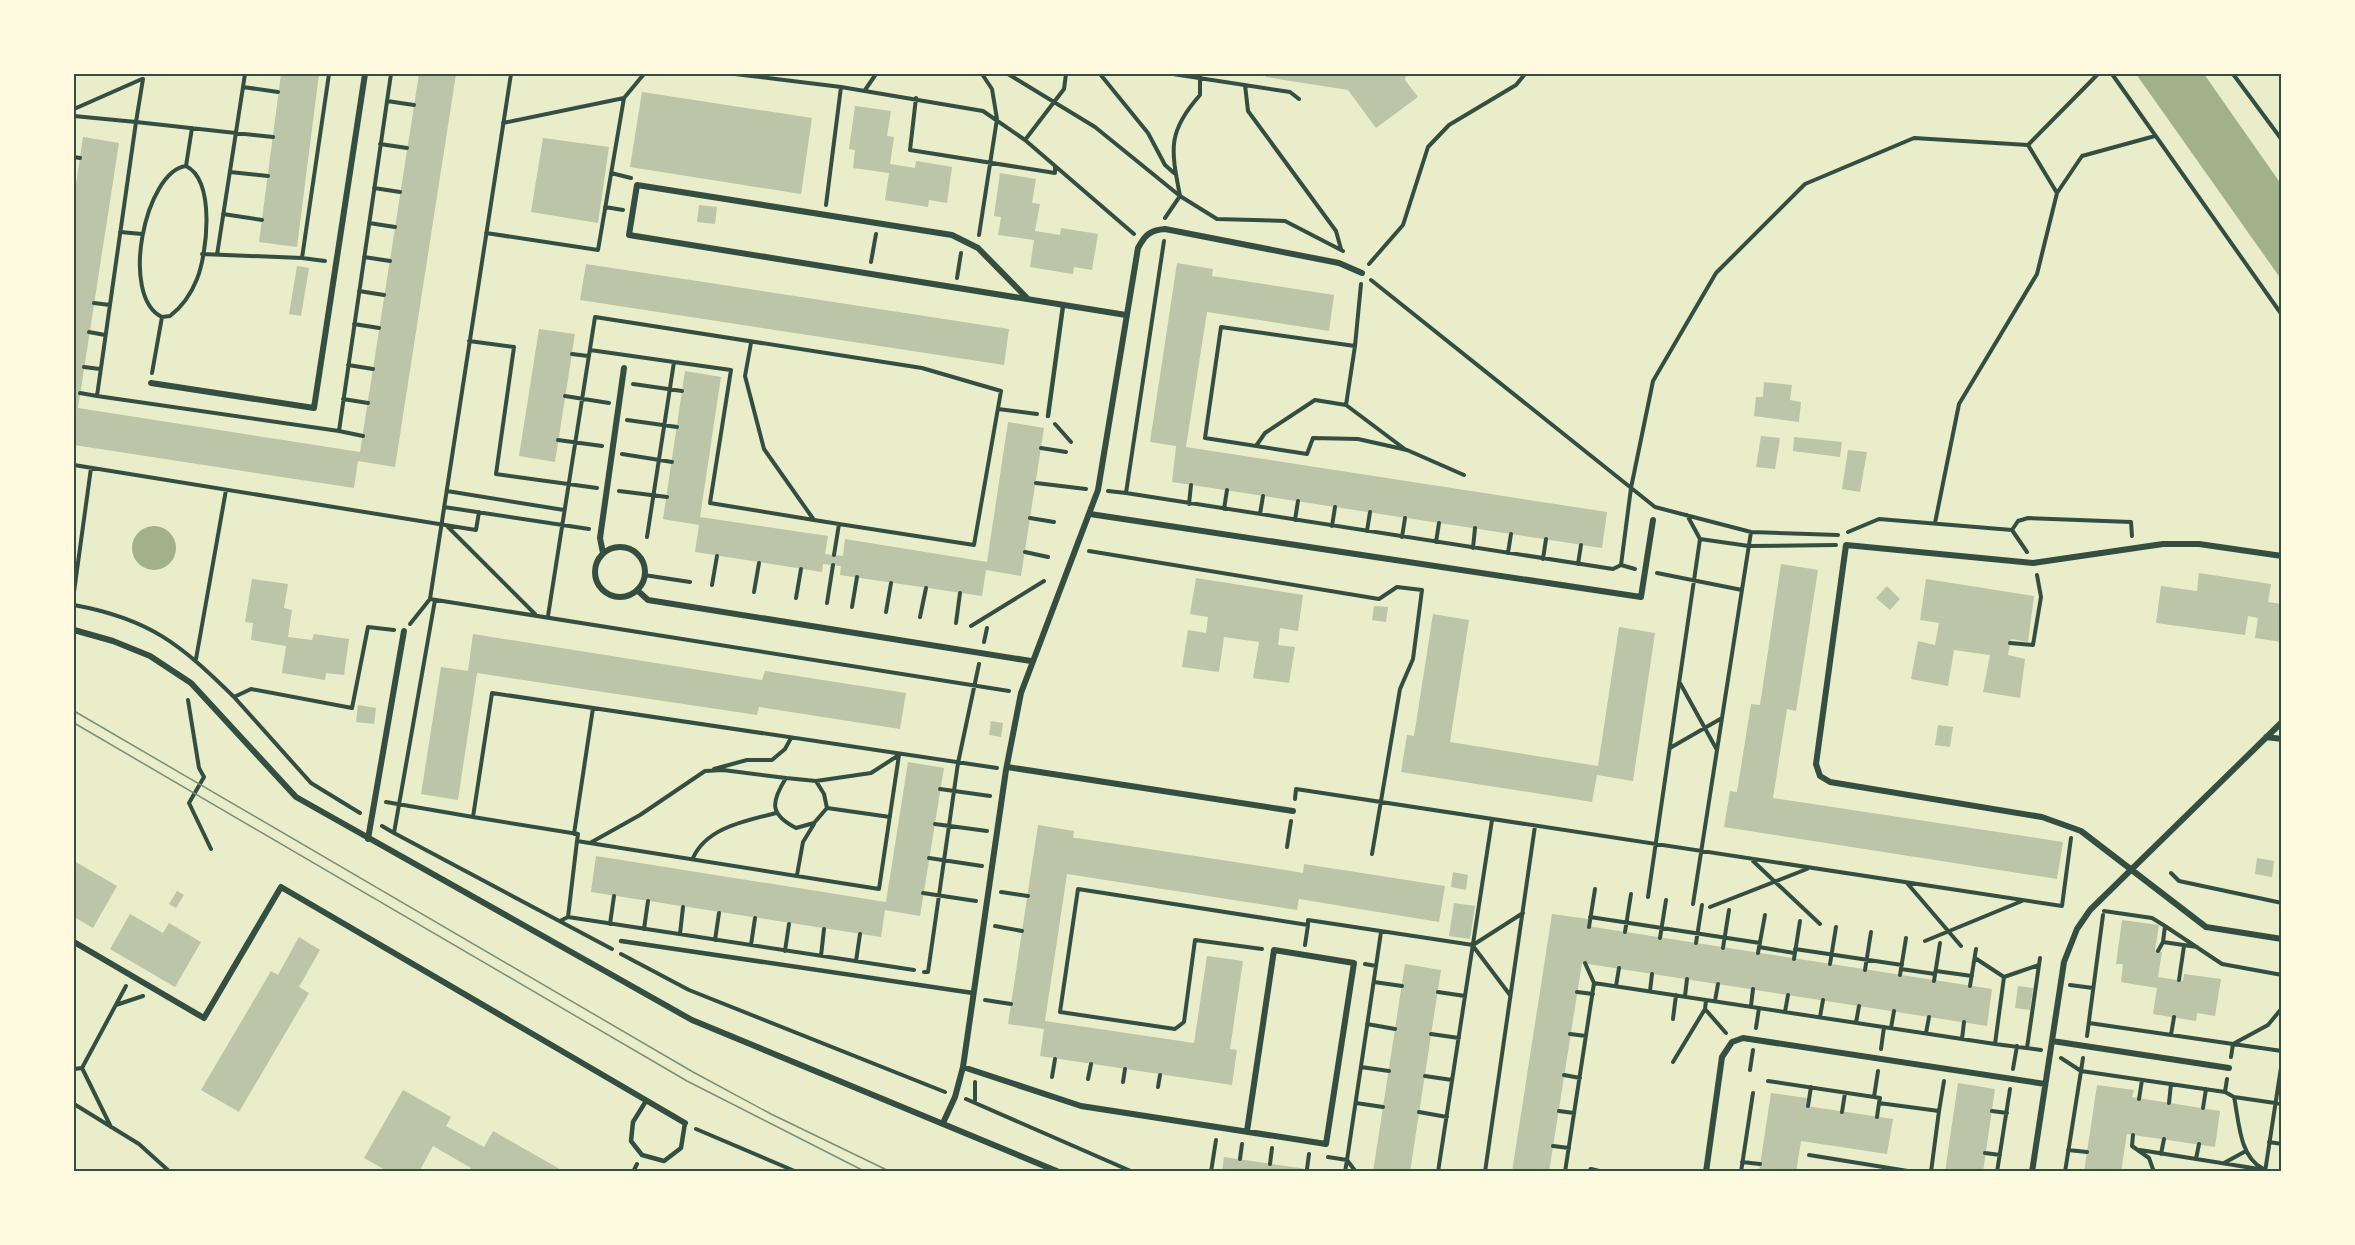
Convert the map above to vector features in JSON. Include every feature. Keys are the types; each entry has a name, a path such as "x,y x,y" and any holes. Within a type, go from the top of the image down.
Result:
{"street":[{"path":"151,382 314,408 366,74"},
{"path":"1028,298 978,248 963,240 637,185 628,235 1126,315"},
{"path":"943,1123 956,1097 963,1067 1006,768 1021,693 1031,661 1098,490 1138,248 1152,230 1165,229 1339,263 1362,273"},
{"path":"603,553 620,547 633,550 641,558 644,575 637,590 629,595 617,596 606,593 599,585 595,572 597,562 603,553 602,531 624,368"},
{"path":"1090,514 1641,597 1653,520"},
{"path":"2282,556 2199,544 2163,544 2033,563 1846,545 1816,764 1820,777 1830,782 2042,817 2081,831 2206,927 2282,939"},
{"path":"637,590 648,600 1031,661"},
{"path":"74,630 113,641 150,656 191,683 220,711 296,797 692,1020 1059,1172"},
{"path":"368,839 404,631"},
{"path":"2032,1172 2064,962 2077,929 2090,910 2282,722"},
{"path":"2266,737 2282,740"},
{"path":"1006,768 1293,811"},
{"path":"74,942 204,1018 281,887 685,1123"},
{"path":"963,1067 1081,1106 1326,1144 1354,963 1274,950 1246,1131"},
{"path":"1706,1172 1722,1057 1725,1048 1732,1042 1743,1038 2045,1084"},
{"path":"2052,1041 2229,1068"},
{"path":"1591,1170 1599,1172"}],"lane":[{"path":"1048,416 1063,306"},
{"path":"621,941 973,993"},
{"path":"646,1101 633,1122 631,1141 642,1155 663,1161 681,1148 685,1123"}],"path":[{"path":"217,255 245,74"},
{"path":"303,258 329,74"},
{"path":"339,431 391,74"},
{"path":"234,697 250,689 352,708 368,627 404,631 429,598 444,525 444,507 511,74"},
{"path":"486,233 598,250 624,98 644,74"},
{"path":"735,74 760,75 974,108 997,119 1025,140 1127,231 1143,239"},
{"path":"865,90 876,74"},
{"path":"978,248 997,119 992,89 982,74"},
{"path":"1008,74 1055,100 1095,127 1180,196 1217,219 1285,221 1341,249 1362,273 1655,507 1751,532 1838,536 1880,519 2012,530"},
{"path":"1025,140 1064,88 1066,74"},
{"path":"1100,74 1148,133 1165,165 1176,174"},
{"path":"1173,74 1199,76 1290,92 1299,99"},
{"path":"1346,405 1355,346 1362,273 1403,225 1428,147 1449,125 1516,85 1525,74"},
{"path":"1621,566 1631,488 1653,381 1716,273 1805,184 1914,138 2028,145 2098,74"},
{"path":"2112,74 2282,315"},
{"path":"2233,74 2282,140"},
{"path":"1126,493 1165,219 1180,196 1173,158 1174,134 1182,115 1200,95 1199,76"},
{"path":"74,110 143,79 97,396"},
{"path":"1245,85 1248,111 1336,231 1341,249"},
{"path":"243,87 278,92"},
{"path":"824,215 841,87"},
{"path":"503,123 624,98"},
{"path":"916,98 910,150 1054,173 1055,166"},
{"path":"387,101 414,105"},
{"path":"74,116 273,137"},
{"path":"186,166 192,128"},
{"path":"1935,524 1959,404 2037,274 2057,193 2082,156 2154,136"},
{"path":"380,144 407,148"},
{"path":"2028,145 2057,193"},
{"path":"74,157 80,158"},
{"path":"186,166 191,168 202,187 206,237 199,272 188,297 176,312 162,317 151,308 141,282 139,250 142,234 155,198 175,170 186,166"},
{"path":"230,172 268,176"},
{"path":"611,173 629,176"},
{"path":"374,188 400,192"},
{"path":"605,207 624,210"},
{"path":"223,214 262,220"},
{"path":"369,223 395,227"},
{"path":"869,273 877,224"},
{"path":"120,232 142,234"},
{"path":"956,286 963,240"},
{"path":"202,254 303,258 336,263"},
{"path":"364,257 390,261"},
{"path":"359,291 384,295"},
{"path":"94,303 110,305"},
{"path":"151,382 162,317"},
{"path":"548,616 595,318 922,368 1001,391 974,545 710,503 731,370 674,362 647,537"},
{"path":"354,324 379,328"},
{"path":"1355,346 1221,327 1205,438 1307,454 1313,438 1358,439 1407,450 1464,475"},
{"path":"89,332 105,335"},
{"path":"469,341 514,347 496,474 569,484"},
{"path":"751,343 745,376 764,449 814,520"},
{"path":"572,354 588,356"},
{"path":"348,365 373,369"},
{"path":"84,367 100,369"},
{"path":"622,382 682,392"},
{"path":"80,393 363,435"},
{"path":"565,396 619,404"},
{"path":"344,399 368,403"},
{"path":"1256,446 1265,433 1315,400 1346,405 1407,450"},
{"path":"998,409 1048,416 1071,442"},
{"path":"617,418 677,427"},
{"path":"558,440 672,462"},
{"path":"1041,448 1066,452"},
{"path":"74,465 476,530 479,512"},
{"path":"74,592 91,468"},
{"path":"1036,483 1126,493 1613,569 1621,566 1742,590"},
{"path":"1189,504 1191,485"},
{"path":"196,659 226,490"},
{"path":"1224,509 1227,490"},
{"path":"447,491 564,510"},
{"path":"1260,514 1263,496"},
{"path":"1295,520 1298,501"},
{"path":"444,507 602,531"},
{"path":"1332,526 1335,507"},
{"path":"1367,531 1370,512"},
{"path":"1648,897 1700,539 1686,515"},
{"path":"1030,518 1054,522"},
{"path":"1402,537 1405,518"},
{"path":"2012,530 2018,521 2028,518 2130,522 2134,548"},
{"path":"1436,542 1439,523"},
{"path":"834,555 839,524"},
{"path":"444,525 536,615"},
{"path":"1473,548 1475,528"},
{"path":"2010,643 2033,645 2041,597 2033,563 2012,530"},
{"path":"1693,904 1751,532"},
{"path":"1508,553 1510,534"},
{"path":"1543,559 1546,539"},
{"path":"1700,539 1749,546 1846,545"},
{"path":"1578,564 1581,545"},
{"path":"1089,551 1379,599 1397,587 1422,590 1413,659 1400,689 1372,854"},
{"path":"1025,552 1048,557"},
{"path":"712,585 717,556"},
{"path":"754,592 759,562"},
{"path":"827,603 832,565"},
{"path":"796,598 801,569"},
{"path":"644,575 690,582"},
{"path":"852,607 857,577"},
{"path":"970,626 1044,581"},
{"path":"886,612 891,583"},
{"path":"920,617 926,588"},
{"path":"956,623 960,593"},
{"path":"429,598 1021,693"},
{"path":"74,605 112,612 166,637 196,659 234,697 311,783 394,834"},
{"path":"559,921 568,917 928,972 958,763 987,628"},
{"path":"1679,682 1717,751"},
{"path":"473,817 492,693 899,755 1006,768"},
{"path":"188,700 199,768 204,777 189,803 211,849"},
{"path":"574,834 593,708"},
{"path":"1669,748 1722,718"},
{"path":"590,843 640,815 705,771 747,760 772,759 785,749 791,737"},
{"path":"705,771 816,781 871,773 899,755"},
{"path":"577,841 879,889 899,755"},
{"path":"786,778 775,795 776,813 780,820 796,828 814,823"},
{"path":"816,781 824,794 827,808"},
{"path":"940,789 1002,798"},
{"path":"1287,847 1296,789 2062,906 2071,838"},
{"path":"375,800 578,834 568,917"},
{"path":"827,808 890,818"},
{"path":"797,876 803,842 814,823 827,808"},
{"path":"693,858 698,848 711,836 736,824 776,813"},
{"path":"1438,1172 1492,820"},
{"path":"935,824 997,833"},
{"path":"1485,1172 1535,826"},
{"path":"929,858 992,868"},
{"path":"1752,860 1820,924"},
{"path":"1710,907 1808,868"},
{"path":"2171,873 2179,881 2282,903"},
{"path":"1907,883 1961,946"},
{"path":"1589,927 1595,889"},
{"path":"1274,950 1195,940 1184,1022 1175,1029 1060,1012 1078,890 1308,924"},
{"path":"1001,892 1028,896"},
{"path":"923,893 987,902"},
{"path":"1625,932 1631,894"},
{"path":"610,924 614,896"},
{"path":"1660,938 1666,900"},
{"path":"1925,940 2022,901"},
{"path":"644,929 648,902"},
{"path":"1696,944 1702,905"},
{"path":"680,934 684,907"},
{"path":"1723,948 1729,910"},
{"path":"2090,910 2152,918 2222,964 2282,975"},
{"path":"2085,1047 2103,911"},
{"path":"715,940 719,913"},
{"path":"1303,955 1308,920 1473,945 1523,913"},
{"path":"1758,953 1765,915"},
{"path":"1590,916 1795,951 1832,954 1902,967 1972,976"},
{"path":"751,945 755,918"},
{"path":"1794,959 1800,921"},
{"path":"785,951 789,924"},
{"path":"995,926 1022,931"},
{"path":"2158,951 2163,942 2165,926"},
{"path":"1830,964 1836,927"},
{"path":"820,956 824,929"},
{"path":"1376,966 1381,932"},
{"path":"1865,970 1871,932"},
{"path":"856,961 860,934"},
{"path":"1900,975 1906,938"},
{"path":"588,962 621,941"},
{"path":"2163,942 2200,948"},
{"path":"1934,981 1940,943"},
{"path":"1473,945 1511,995"},
{"path":"2179,980 2184,946"},
{"path":"1971,986 1977,949"},
{"path":"1975,958 2004,977"},
{"path":"2027,1048 2040,958"},
{"path":"1585,963 1594,983"},
{"path":"2004,977 2038,965"},
{"path":"1616,986 1619,968"},
{"path":"1650,991 1652,974"},
{"path":"82,1068 131,976"},
{"path":"2004,977 1995,1044 2050,1051 2080,1071 2065,1172"},
{"path":"1685,997 1688,979"},
{"path":"1374,982 1401,986"},
{"path":"1715,1001 1718,984"},
{"path":"2061,984 2093,988"},
{"path":"1751,1006 1753,989"},
{"path":"1438,992 1465,996"},
{"path":"1577,992 1593,994"},
{"path":"115,1006 138,997 162,993"},
{"path":"1672,1019 1676,995"},
{"path":"1785,1012 1788,995"},
{"path":"984,1000 1011,1004"},
{"path":"1673,1062 1705,1009 1706,1000"},
{"path":"1820,1017 1823,1000"},
{"path":"1856,1023 1859,1006"},
{"path":"2089,1023 2233,1044 2268,1025 2282,1008"},
{"path":"1705,1009 1732,1042"},
{"path":"1891,1028 1894,1011"},
{"path":"1926,1034 1929,1017"},
{"path":"2171,1035 2174,1017"},
{"path":"1962,1039 1964,1022"},
{"path":"1367,1024 1395,1029"},
{"path":"1874,1097 1884,1027"},
{"path":"1431,1034 1459,1038"},
{"path":"1570,1034 1586,1036"},
{"path":"1997,1172 2017,1046"},
{"path":"1052,1077 1055,1059"},
{"path":"1088,1079 1090,1064"},
{"path":"2265,1171 2281,1064"},
{"path":"1361,1067 1389,1071"},
{"path":"74,1069 82,1068"},
{"path":"82,1068 111,1127"},
{"path":"1123,1082 1125,1069"},
{"path":"1158,1087 1160,1075"},
{"path":"1564,1075 1580,1078"},
{"path":"1425,1076 1452,1080"},
{"path":"1930,1172 1945,1079 1955,1081"},
{"path":"2139,1098 2142,1080"},
{"path":"1768,1081 1880,1098 1877,1117"},
{"path":"2169,1103 2171,1084"},
{"path":"1808,1106 1811,1088"},
{"path":"1999,1088 2010,1090"},
{"path":"2203,1108 2206,1089"},
{"path":"2225,1092 2234,1097 2282,1104"},
{"path":"1741,1172 1753,1093"},
{"path":"1842,1112 1845,1093"},
{"path":"2234,1097 2246,1151 2251,1162 2265,1171"},
{"path":"1356,1103 1383,1107"},
{"path":"1879,1103 1939,1111"},
{"path":"74,1104 139,1144 170,1172"},
{"path":"1559,1111 1574,1113"},
{"path":"1992,1111 2007,1113"},
{"path":"1419,1112 1447,1117"},
{"path":"685,1123 797,1172"},
{"path":"2133,1135 2132,1146 2149,1158 2154,1172"},
{"path":"2161,1154 2164,1139"},
{"path":"2269,1142 2282,1144"},
{"path":"1239,1159 1242,1144"},
{"path":"2196,1159 2199,1144"},
{"path":"1553,1146 1569,1148"},
{"path":"1270,1164 1272,1148"},
{"path":"2068,1149 2087,1152"},
{"path":"2140,1150 2265,1171"},
{"path":"2223,1164 2246,1151"},
{"path":"1985,1153 2000,1155"},
{"path":"1307,1169 1309,1154"},
{"path":"1809,1155 1914,1172"},
{"path":"1345,1172 1347,1160 1356,1172"},
{"path":"1742,1162 1760,1164"}],"shaded area":[{"path":"2136,74 2204,74 2281,184 2281,279"},
{"path":"154,526 163,527 170,532 175,539 175,557 170,564 163,569 154,570 145,569 138,564 133,557 132,548 133,539 138,532 145,527"}],"building":[{"path":"281,74 319,74 297,247 259,242"},
{"path":"419,74 456,74 395,467 358,461 354,488 74,445 76,417 74,417 74,197 83,137 119,143 78,408 360,452"},
{"path":"1266,74 1406,74 1405,80 1418,97 1376,128 1348,90 1266,77"},
{"path":"642,92 812,118 801,194 630,167"},
{"path":"855,106 891,111 887,136 894,137 890,164 915,168 916,161 952,167 947,203 929,200 928,207 885,200 889,173 853,168 855,150 849,149"},
{"path":"543,138 609,147 598,223 531,212"},
{"path":"1000,173 1036,179 1032,203 1040,204 1035,231 1060,235 1061,228 1098,234 1092,270 1074,267 1073,274 1030,267 1034,240 998,235 1001,217 994,216"},
{"path":"699,205 717,207 715,224 697,222"},
{"path":"1177,263 1213,269 1212,276 1334,295 1329,331 1207,312 1186,447 1607,512 1602,548 1172,482 1176,446 1150,442"},
{"path":"586,264 1009,329 1004,365 580,300"},
{"path":"297,266 309,268 301,316 289,314"},
{"path":"539,329 575,334 555,462 519,456"},
{"path":"685,371 721,377 700,517 828,536 825,554 843,556 845,539 987,562 1008,422 1044,428 1021,576 986,570 982,596 840,575 841,566 823,564 822,572 695,552 699,525 663,519"},
{"path":"1764,382 1792,385 1790,400 1801,402 1799,422 1754,416 1756,397 1763,397"},
{"path":"1761,436 1780,438 1775,469 1756,467"},
{"path":"1794,437 1842,442 1840,457 1793,451"},
{"path":"1848,450 1867,452 1860,492 1842,489"},
{"path":"1781,564 1818,570 1796,711 1787,709 1773,798 2063,842 2057,879 1724,827 1730,791 1737,792 1751,704 1760,705"},
{"path":"2199,573 2271,584 2268,602 2282,604 2282,642 2255,638 2258,618 2248,616 2245,635 2156,623 2161,586 2197,591"},
{"path":"1196,578 1303,595 1298,631 1280,628 1278,645 1295,647 1289,683 1253,678 1259,642 1224,637 1219,672 1182,667 1188,630 1206,633 1208,617 1190,614"},
{"path":"252,579 288,584 284,608 292,610 288,637 312,640 314,634 349,639 344,675 326,673 325,680 282,673 286,646 251,640 253,623 245,622"},
{"path":"1926,579 2034,596 2028,642 2011,639 2008,655 2025,659 2020,698 1983,692 1990,655 1954,650 1948,686 1911,679 1918,641 1935,645 1939,623 1920,620"},
{"path":"1887,586 1900,599 1890,610 1876,598"},
{"path":"1374,606 1388,607 1386,622 1372,620"},
{"path":"1433,614 1469,620 1450,742 1598,766 1619,627 1655,633 1633,781 1597,775 1592,802 1401,772 1407,735 1414,736"},
{"path":"473,634 762,680 765,671 906,693 900,729 759,707 757,715 477,673 458,800 421,794 441,667 468,671"},
{"path":"358,705 376,708 374,724 356,722"},
{"path":"991,721 1003,723 1001,737 989,735"},
{"path":"1938,725 1953,727 1950,747 1935,745"},
{"path":"908,762 944,768 920,916 885,910 881,937 591,892 596,856 886,902"},
{"path":"1038,825 1074,831 1073,838 1303,873 1304,864 1445,886 1439,922 1299,899 1297,910 1067,874 1045,1021 1194,1043 1207,956 1243,961 1230,1049 1237,1050 1232,1085 1040,1056 1044,1029 1008,1024"},
{"path":"2257,858 2274,861 2272,877 2255,874"},
{"path":"74,861 117,886 93,928 74,917"},
{"path":"1453,872 1468,875 1466,890 1451,887"},
{"path":"177,891 184,895 176,908 169,904"},
{"path":"1454,903 1475,906 1470,939 1449,936"},
{"path":"130,914 163,933 169,923 201,942 175,987 110,949"},
{"path":"1552,914 1588,919 1587,926 1992,989 1987,1026 1582,963 1549,1172 1512,1172"},
{"path":"2122,920 2159,925 2155,950 2162,952 2158,977 2183,981 2184,974 2221,979 2215,1016 2197,1013 2196,1021 2153,1014 2157,988 2121,982 2123,964 2116,964"},
{"path":"299,937 320,950 299,987 309,993 239,1112 201,1090 271,971 278,975"},
{"path":"1405,964 1441,970 1410,1172 1373,1172"},
{"path":"2018,986 2033,988 2030,1010 2015,1008"},
{"path":"1958,1083 1995,1089 1983,1172 1945,1172"},
{"path":"2097,1085 2134,1090 2132,1097 2220,1111 2215,1147 2127,1134 2121,1172 2084,1172"},
{"path":"403,1090 451,1117 446,1126 484,1147 493,1131 565,1172 469,1172 471,1168 433,1146 419,1172 389,1172 364,1158"},
{"path":"1771,1093 1807,1098 1806,1106 1893,1119 1887,1154 1801,1141 1796,1172 1759,1172"},
{"path":"1224,1157 1313,1170 1312,1172 1222,1172"}],"tram line":[{"path":"74,711 693,1072 771,1114 891,1172"},
{"path":"74,723 687,1081 866,1172"}]}
